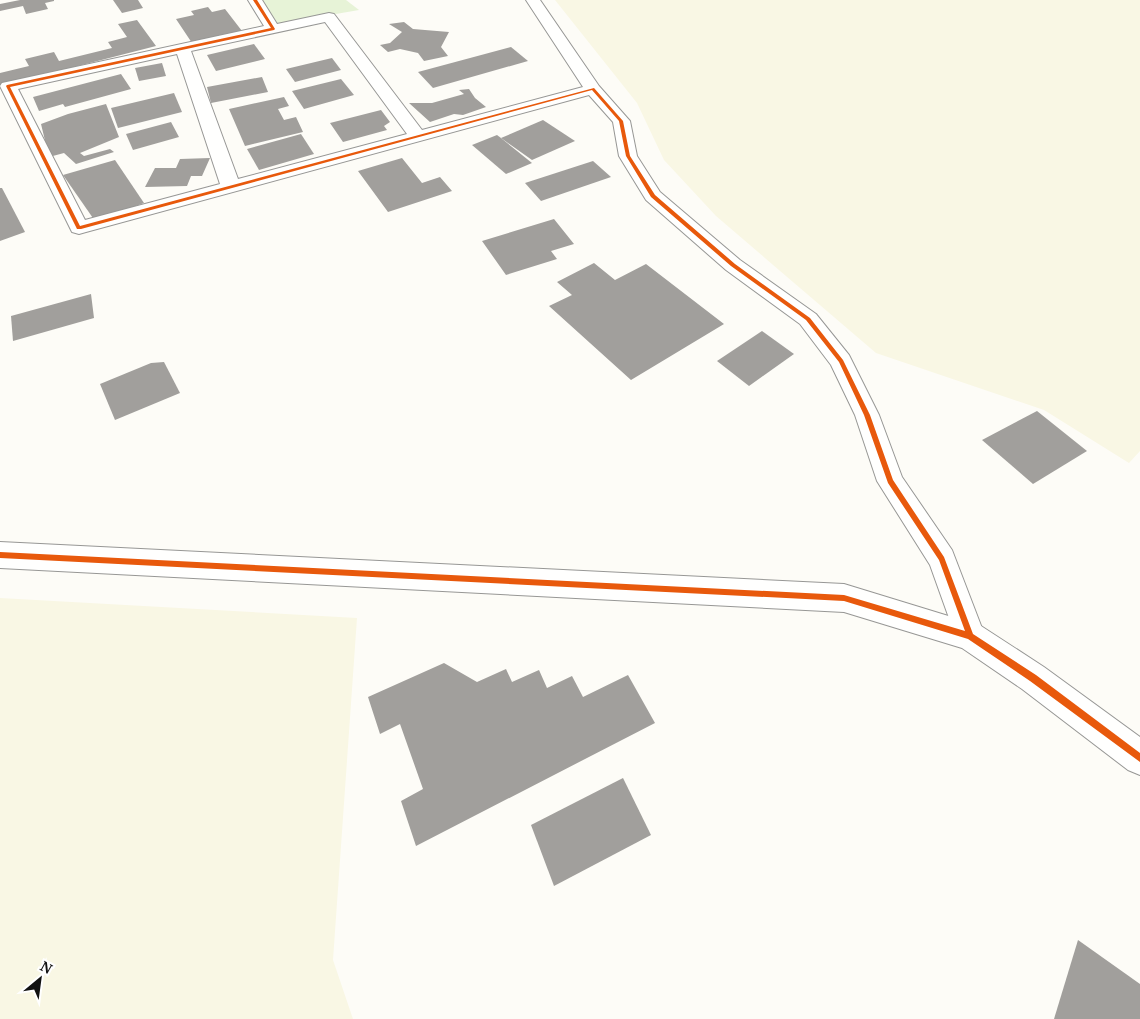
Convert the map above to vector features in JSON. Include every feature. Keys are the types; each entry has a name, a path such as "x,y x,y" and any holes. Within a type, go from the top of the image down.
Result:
{"street":[{"path":"255,0 273,29"},
{"path":"533,0 593,89 621,121 628,156 653,196 733,265 808,319 841,361 867,415 890,482 942,559 970,636"},
{"path":"418,137 328,17 8,86 79,228 418,137 593,89"},
{"path":"182,48 231,187"},
{"path":"0,555 844,598 970,636 1033,678 1140,758"}],"shaded area":[{"path":"555,0 1140,0 1140,451 1129,463 1044,410 876,353 716,216 664,160 637,103"},
{"path":"0,598 357,618 333,960 353,1019 0,1019"}],"green space":[{"path":"262,0 346,0 359,10 278,24"}],"building":[{"path":"20,0 54,1 45,3 48,9 26,14 23,6 0,11 0,4"},
{"path":"113,0 138,0 143,8 122,13"},
{"path":"208,7 212,12 225,9 242,31 192,43 176,19 194,15 191,11"},
{"path":"137,20 156,46 0,86 0,73 29,66 25,59 54,52 59,61 112,48 108,42 127,37 118,24"},
{"path":"404,22 413,29 449,32 441,47 448,56 424,61 418,53 400,49 388,52 380,45 390,43 402,32 389,24"},
{"path":"254,44 265,59 216,71 207,55"},
{"path":"511,47 528,61 433,88 418,72"},
{"path":"332,58 341,70 295,82 286,69"},
{"path":"162,63 166,76 139,81 135,68"},
{"path":"121,74 131,89 65,107 63,104 39,111 33,97"},
{"path":"262,77 268,92 211,103 207,87"},
{"path":"341,79 354,95 304,109 292,91"},
{"path":"469,89 475,98 486,107 463,115 454,114 430,122 409,103 432,103 464,94 459,90"},
{"path":"174,93 182,112 118,128 111,108"},
{"path":"284,97 289,106 278,109 284,120 296,117 303,132 245,146 229,109"},
{"path":"106,104 119,137 80,153 84,156 110,149 114,152 76,164 64,153 49,157 41,124 68,114"},
{"path":"381,110 390,122 384,126 387,130 343,142 330,123"},
{"path":"543,120 575,141 532,160 501,138"},
{"path":"171,122 179,137 133,150 126,134"},
{"path":"301,134 314,154 259,170 247,149"},
{"path":"497,135 532,163 506,174 472,145"},
{"path":"210,158 202,176 191,176 187,186 145,187 155,168 176,168 180,159"},
{"path":"402,158 422,183 440,177 452,191 388,212 358,171"},
{"path":"115,160 144,203 95,221 63,175"},
{"path":"593,161 611,177 541,201 525,183"},
{"path":"0,188 2,188 25,232 0,241"},
{"path":"554,219 574,244 551,251 557,259 506,275 482,241"},
{"path":"594,263 615,280 646,264 724,324 631,380 549,306 572,295 557,282"},
{"path":"91,294 94,318 13,341 11,316"},
{"path":"762,331 794,354 749,386 717,361"},
{"path":"164,362 180,393 115,420 100,384 151,363"},
{"path":"1037,411 1087,451 1033,484 982,440"},
{"path":"444,663 477,682 506,669 512,682 539,670 547,688 572,676 583,697 628,675 655,723 416,846 401,801 423,789 400,724 380,734 368,697"},
{"path":"623,778 651,835 554,886 531,825"},
{"path":"1078,940 1140,984 1140,1019 1054,1019"}],"cycle path":[{"path":"255,0 273,29 8,86 79,228 593,89 621,121 628,156 653,196 733,265 808,319 841,361 867,415 890,481 942,559 970,636"},
{"path":"0,555 844,598 970,636 1033,678 1140,758"}]}
